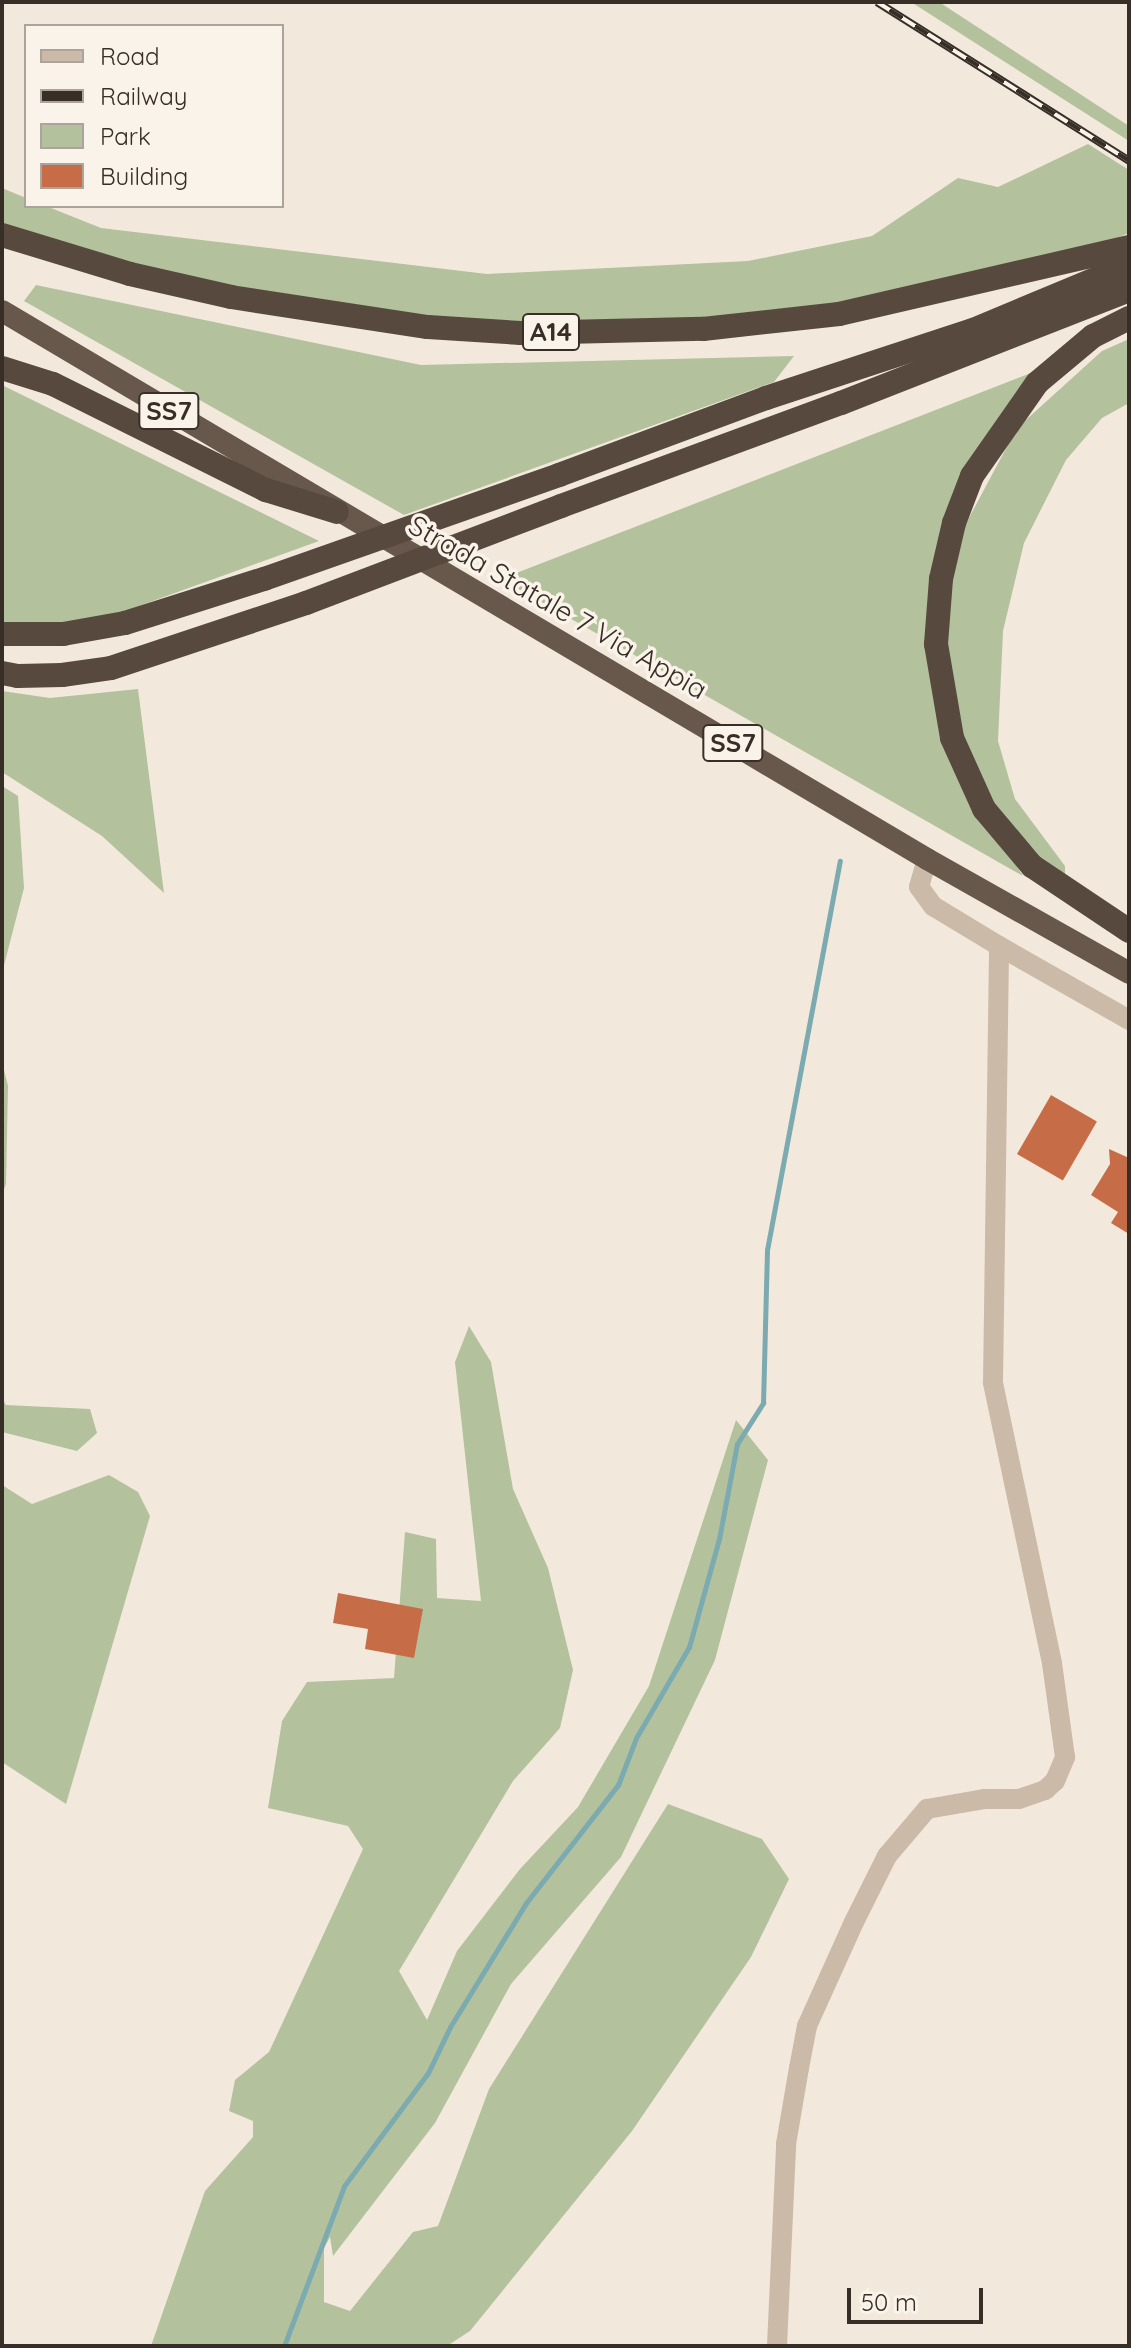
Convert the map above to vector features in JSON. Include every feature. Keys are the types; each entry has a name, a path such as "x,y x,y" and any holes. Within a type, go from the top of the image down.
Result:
{"highway":[{"name":"A14","path":"2,235 130,274 231,297 428,327 521,333 703,329 839,314 1119,270"},
{"name":"A14","path":"2,673 18,676 62,675 111,668 306,603 841,403 1119,270 1129,247"},
{"name":"A14","path":"2,634 63,634 125,623 264,579 766,398 973,330 1119,270"},
{"name":"Strada Statale 7 Via Appia","path":"2,311 927,859 1129,973"},
{"path":"1129,318 1093,336 1037,383 972,476 954,523 941,579 936,644 952,738 984,809 1032,866 1129,931"},
{"path":"2,368 53,384 266,490 337,512"}],"street":[{"path":"927,859 919,887 933,906 1129,1020"},
{"path":"777,2346 786,2144 796,2083 807,2026 854,1922 887,1856 927,1809 985,1799 1019,1799 1045,1790 1055,1781 1065,1757 1052,1663 993,1382 999,946"}],"green space":[{"path":"911,2 939,2 1129,126 1129,141"},
{"path":"1088,144 1129,170 1129,233 1094,247 751,327 435,326 224,295 2,232 2,188 24,197 24,208 51,208 101,228 487,274 748,261 872,236 958,178 998,187"},
{"path":"36,285 421,365 794,356 774,382 404,515 24,301"},
{"path":"1129,339 1129,403 1102,418 1066,460 1024,543 1003,631 998,741 1015,799 1065,866 1065,891 984,807 945,690 944,614 963,529 1017,428 1102,351"},
{"path":"1049,366 965,491 940,565 955,768 1023,876 501,579"},
{"path":"2,386 319,541 114,615 37,630 2,628"},
{"path":"138,689 164,893 102,836 2,772 2,691 50,698"},
{"path":"2,786 18,796 24,888 2,973"},
{"path":"2,1062 8,1086 6,1184 2,1195"},
{"path":"469,1326 491,1362 513,1489 548,1568 573,1670 560,1728 513,1781 399,1971 427,2020 457,1951 520,1869 578,1807 649,1686 736,1420 768,1460 715,1660 621,1857 511,1984 435,2123 333,2256 330,2237 324,2248 324,2302 350,2311 413,2232 438,2226 489,2089 668,1804 762,1839 789,1879 751,1957 632,2131 470,2331 447,2346 151,2346 205,2191 253,2137 253,2121 229,2111 235,2080 269,2052 363,1849 348,1826 268,1808 282,1721 307,1682 394,1678 405,1532 436,1539 437,1598 481,1601 455,1362"},
{"path":"2,1398 6,1405 90,1409 97,1433 77,1451 2,1432"},
{"path":"109,1475 138,1492 150,1516 66,1804 2,1762 2,1485 32,1504"}],"building":[{"path":"1051,1095 1097,1122 1063,1180 1017,1154"},
{"path":"1109,1149 1129,1158 1129,1234 1111,1223 1118,1212 1091,1195 1110,1164"},
{"path":"338,1593 423,1609 414,1658 365,1649 368,1629 333,1623"}],"waterway":[{"path":"284,2346 344,2186 428,2073 450,2027 526,1903 618,1785 636,1738 689,1647 719,1539 737,1444 763,1403 767,1250 840,861"}],"railway":[{"path":"877,2 1129,161"}]}
